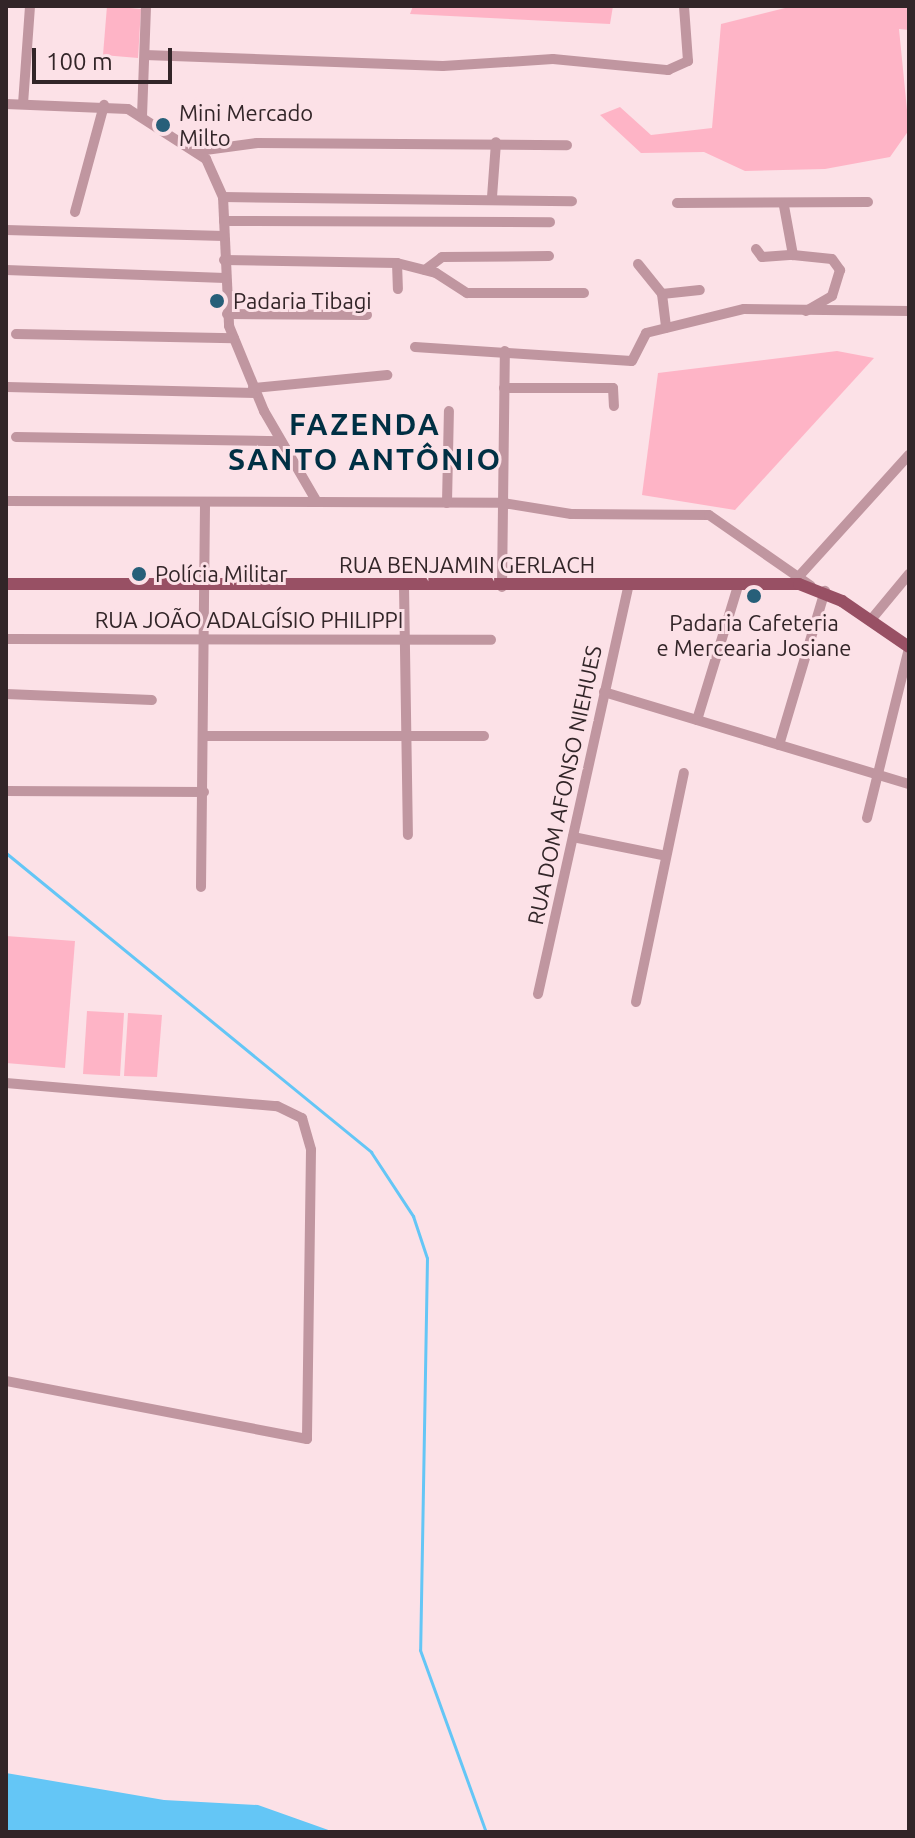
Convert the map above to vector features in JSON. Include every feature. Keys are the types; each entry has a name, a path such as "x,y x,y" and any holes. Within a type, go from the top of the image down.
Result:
{"main road":[{"name":"RUA BENJAMIN GERLACH","path":"6,584 502,587 804,581 825,591 909,648"}],"street":[{"path":"23,104 30,6"},
{"path":"142,116 146,6"},
{"path":"145,55 581,65 668,70 688,61 684,6"},
{"path":"6,104 104,105 142,116 198,151 223,197 227,314 234,338 254,390 317,502"},
{"path":"75,212 104,105"},
{"path":"198,151 257,143 496,142 567,145"},
{"path":"492,197 496,142"},
{"path":"223,197 492,197 572,201"},
{"path":"677,203 784,206 868,202"},
{"path":"784,206 793,255"},
{"path":"224,221 550,222"},
{"path":"6,230 224,236"},
{"path":"756,249 762,257 793,255 832,259 840,270 832,296 800,313"},
{"path":"425,270 442,257 549,256"},
{"path":"224,260 397,263 425,270 467,293 584,293"},
{"path":"397,263 398,289"},
{"path":"638,264 662,294 666,328"},
{"path":"6,270 225,278"},
{"path":"662,294 700,290"},
{"path":"415,347 639,359 642,337 744,309 800,313 909,311"},
{"path":"227,314 367,315"},
{"path":"16,334 234,338"},
{"path":"502,587 505,351"},
{"path":"7,387 254,390 387,375"},
{"path":"504,388 613,388 614,406"},
{"path":"447,503 449,411"},
{"path":"16,437 281,441"},
{"path":"6,501 503,503 571,514 709,515 804,581 909,455"},
{"path":"201,887 205,502"},
{"path":"870,621 909,574"},
{"path":"697,720 739,583"},
{"name":"RUA DOM AFONSO NIEHUES","path":"538,994 629,584"},
{"path":"404,586 408,835"},
{"path":"779,745 825,591"},
{"name":"RUA JOÃO ADALGÍSIO PHILIPPI","path":"6,639 491,640"},
{"path":"867,818 909,648"},
{"path":"604,692 909,784"},
{"path":"6,694 152,700"},
{"path":"204,736 484,736"},
{"path":"636,1002 684,773"},
{"path":"6,791 204,792"},
{"path":"573,837 666,856"},
{"path":"6,1083 277,1106 302,1118 311,1150 307,1439 6,1381"}],"shaded area":[{"path":"107,6 141,9 138,58 103,55"},
{"path":"413,6 613,6 610,24 410,14"},
{"path":"793,6 909,6 909,30 899,29 909,130 890,157 825,169 745,171 704,152 641,153 600,115 620,107 651,135 712,128 721,24"},
{"path":"837,351 874,358 735,510 642,495 658,373"},
{"path":"6,936 75,941 65,1068 6,1063"},
{"path":"87,1011 124,1013 120,1076 83,1074"},
{"path":"128,1013 162,1015 157,1077 124,1076"}],"water":[{"path":"6,1773 164,1800 258,1805 334,1832 6,1832"}],"waterway":[{"path":"6,853 371,1152 413,1216 427,1258 420,1650 486,1832"}],"place":[{"name":"Mini Mercado Milto","path":"163,125"},
{"name":"Padaria Tibagi","path":"217,301"},
{"name":"Polícia Militar","path":"139,574"},
{"name":"Padaria Cafeteria e Mercearia Josiane","path":"754,596"}],"district":[{"name":"FAZENDA SANTO ANTÔNIO","path":"365,441"}]}
